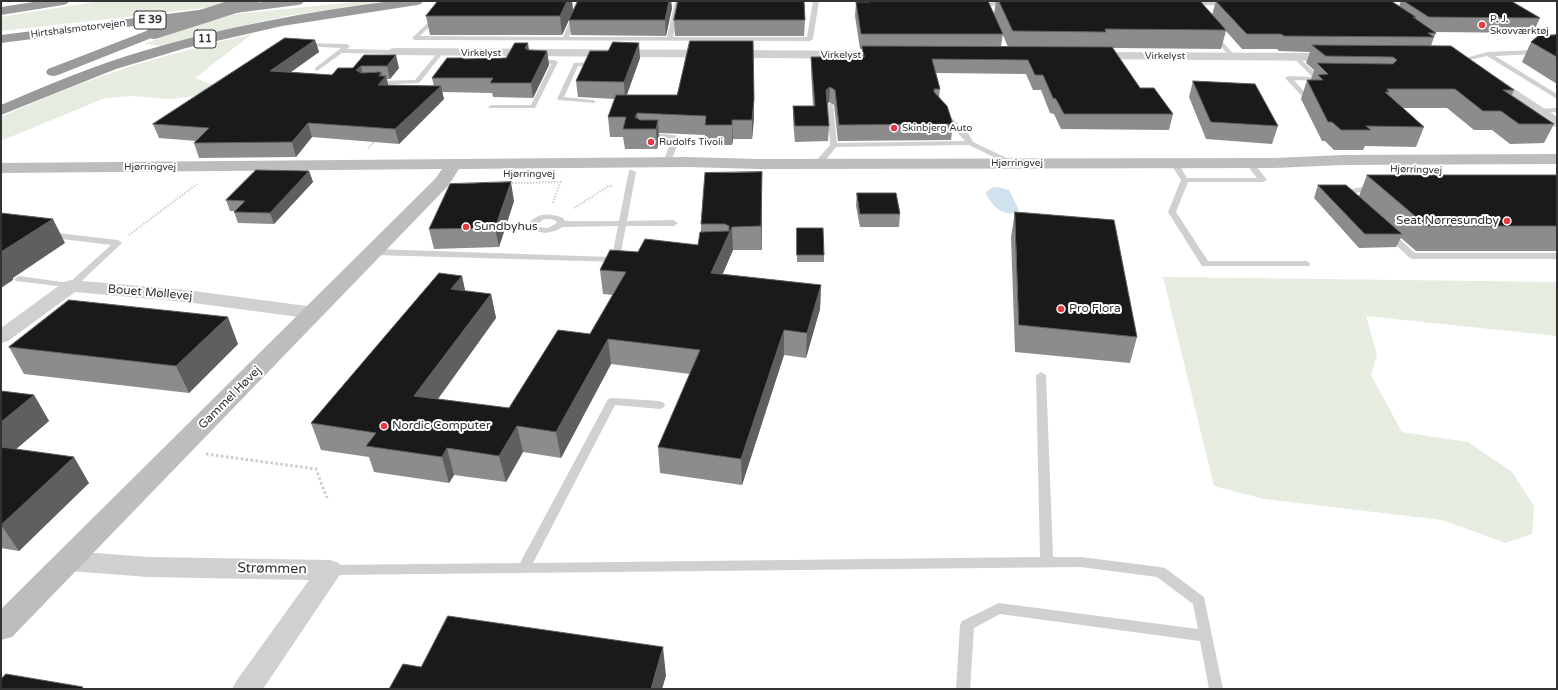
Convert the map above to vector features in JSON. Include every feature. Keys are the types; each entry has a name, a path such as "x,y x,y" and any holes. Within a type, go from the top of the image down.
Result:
{"highway":[{"path":"1,11 64,1"},
{"name":"11","path":"38,78 154,32 251,1"},
{"name":"Hirtshalsmotorvejen","path":"1,39 298,1"},
{"name":"11","path":"1,110 99,70 147,54 270,24 338,12 417,1"}],"main road":[{"name":"Hjørringvej","path":"299,166 343,172 667,162 759,164 1274,163 1351,160 1557,159"},
{"name":"Hjørringvej","path":"1274,163 1411,170 1557,170"},
{"name":"Hjørringvej","path":"1,168 221,167 350,164 631,179 759,164"},
{"name":"Gammel Høvej","path":"1,628 374,252 442,182 451,169"}],"street":[{"name":"Virkelyst","path":"394,52 443,52 479,56 528,47 610,59 707,54 899,55"},
{"name":"Virkelyst","path":"1077,56 1344,57"},
{"path":"1447,58 1458,58 1557,123"},
{"path":"1,337 70,286"},
{"name":"Bouet Møllevej","path":"70,286 178,295 314,312"},
{"name":"Strømmen","path":"69,561 148,567 330,570"},
{"name":"Strømmen","path":"247,689 330,570"}],"lane":[{"path":"670,39 678,1"},
{"path":"441,13 415,38 456,38 528,47 565,39 810,39 816,1"},
{"path":"972,8 998,2 1014,2"},
{"path":"1179,3 1234,4"},
{"path":"1187,3 1192,9"},
{"path":"986,5 989,12"},
{"path":"565,39 577,9"},
{"path":"1207,27 1233,57"},
{"path":"364,83 417,82 456,38"},
{"path":"593,102 560,99 576,64 610,59 617,39"},
{"path":"707,54 711,39"},
{"path":"790,54 792,39"},
{"path":"294,44 347,46 317,68"},
{"path":"491,107 533,107 555,62 532,62 528,47"},
{"path":"341,51 394,52"},
{"path":"1461,60 1488,54 1557,51"},
{"path":"1488,54 1557,97"},
{"path":"1296,57 1318,78"},
{"path":"1303,94 1288,78 1333,79"},
{"path":"818,164 834,145 830,105"},
{"path":"936,106 970,142"},
{"path":"1539,111 1557,110"},
{"path":"642,136 665,136 676,138 667,162"},
{"path":"834,145 970,142 1013,163"},
{"path":"1174,163 1185,180"},
{"path":"1185,180 1263,180 1249,163"},
{"path":"374,252 616,260 622,252 623,224 631,179"},
{"path":"1185,180 1172,212 1205,264 1306,264"},
{"path":"1356,203 1344,193 1372,187 1380,188"},
{"path":"560,221 551,230 534,228 533,223 538,219 548,216 560,221 623,224 674,223"},
{"path":"1385,230 1413,256 1557,256"},
{"path":"40,234 118,243"},
{"path":"19,279 70,286 118,243"},
{"path":"1041,375 1047,562"},
{"path":"524,568 612,401 660,405"},
{"path":"330,570 1081,562 1160,572 1199,601 1216,689"},
{"path":"963,689 967,624 999,608 1205,636"}],"path":[{"path":"350,164 376,140"},
{"path":"118,243 221,167"},
{"path":"560,221 609,186 631,179"},
{"path":"548,216 560,182"},
{"path":"498,224 533,223"},
{"path":"199,453 316,469 327,498"}],"shaded area":[{"path":"100,1 231,1 206,8 1,31 1,17"},
{"path":"365,1 385,1 287,16 240,26 164,46 144,44 192,26 236,14"},
{"path":"252,34 195,78 213,85 199,96 167,99 131,96 105,98 1,141 1,117 78,85 126,68 188,50"},
{"path":"1163,277 1557,282 1557,336 1366,316 1377,355 1371,375 1402,432 1468,442 1512,472 1534,506 1532,534 1506,543 1442,520 1264,499 1214,486"}],"water":[{"path":"993,187 1009,190 1019,210 1014,213 1009,213 996,207 986,194 986,192"}],"building":[{"path":"438,1 567,1 560,16 426,16"},
{"path":"578,1 669,1 665,20 569,20"},
{"path":"678,1 804,1 805,20 674,20"},
{"path":"988,1 1003,34 861,34 856,2"},
{"path":"999,1 1200,1 1226,30 1105,29 1106,32 1013,31"},
{"path":"1216,1 1391,1 1416,17 1413,17 1436,33 1428,33 1434,37 1284,36 1281,34 1247,34"},
{"path":"1404,1 1511,1 1540,18 1429,17"},
{"path":"1557,35 1557,57 1531,42 1538,36"},
{"path":"285,38 315,40 270,71 332,75 338,68 353,68 364,55 396,55 387,66 361,66 356,70 361,73 381,72 379,76 386,76 378,85 441,86 395,129 308,123 292,142 194,143 209,128 153,124"},
{"path":"690,41 753,41 754,99 752,120 732,120 732,125 705,125 706,116 637,113 635,117 640,120 658,120 656,129 623,129 626,117 608,117 616,95 677,95"},
{"path":"613,42 639,43 624,82 576,81 590,51 608,51"},
{"path":"515,43 528,43 525,48 528,50 547,51 531,83 490,83 493,78 432,78 447,58 506,58"},
{"path":"1312,45 1451,46 1514,90 1503,90 1554,124 1519,124 1501,111 1483,111 1455,89 1387,89 1389,92 1385,92 1424,127 1366,126 1371,130 1341,130 1332,122 1328,122 1307,80 1323,80 1318,75 1328,74 1317,63 1393,64 1397,60 1393,57 1326,56"},
{"path":"862,46 1112,47 1140,88 1154,88 1173,114 1064,114 1056,99 1053,98 1043,75 1035,75 1028,60 932,59 940,89 934,89 934,92 947,106 953,124 839,125 835,90 830,87 826,90 829,126 795,126 793,106 815,106 811,57 864,57"},
{"path":"1193,81 1255,84 1278,126 1211,122"},
{"path":"256,170 309,171 270,213 234,212 245,201 226,200"},
{"path":"762,172 761,226 732,227 711,273 821,285 807,333 784,330 741,459 658,447 700,350 608,339 556,432 517,426 499,456 447,448 442,457 366,446 376,433 311,423 439,273 462,276 451,289 491,294 414,396 509,408 558,330 590,334 626,272 600,270 610,250 638,252 645,239 698,245 700,232 729,231 729,226 725,224 701,224 705,173"},
{"path":"1367,175 1557,175 1557,226 1427,226"},
{"path":"511,182 495,228 429,229 450,184"},
{"path":"1318,185 1346,185 1402,234 1365,234"},
{"path":"857,193 896,193 900,214 860,214"},
{"path":"1015,212 1114,220 1137,337 1019,325"},
{"path":"1,213 53,219 1,252"},
{"path":"797,228 823,228 824,255 797,255"},
{"path":"69,300 228,317 176,366 9,347"},
{"path":"1,391 34,395 1,422"},
{"path":"1,447 74,457 1,525"},
{"path":"448,616 663,647 651,689 389,689 403,664 421,667"},
{"path":"6,674 83,687 81,689 1,689 1,679"}],"place":[{"name":"P. J. Skovværktøj","path":"1482,25"},
{"name":"Skinbjerg Auto","path":"894,128"},
{"name":"Rudolfs Tivoli","path":"651,142"},
{"name":"Seat Nørresundby","path":"1507,221"},
{"name":"Sundbyhus","path":"466,227"},
{"name":"Pro Flora","path":"1061,309"},
{"name":"Nordic Computer","path":"384,426"}]}
